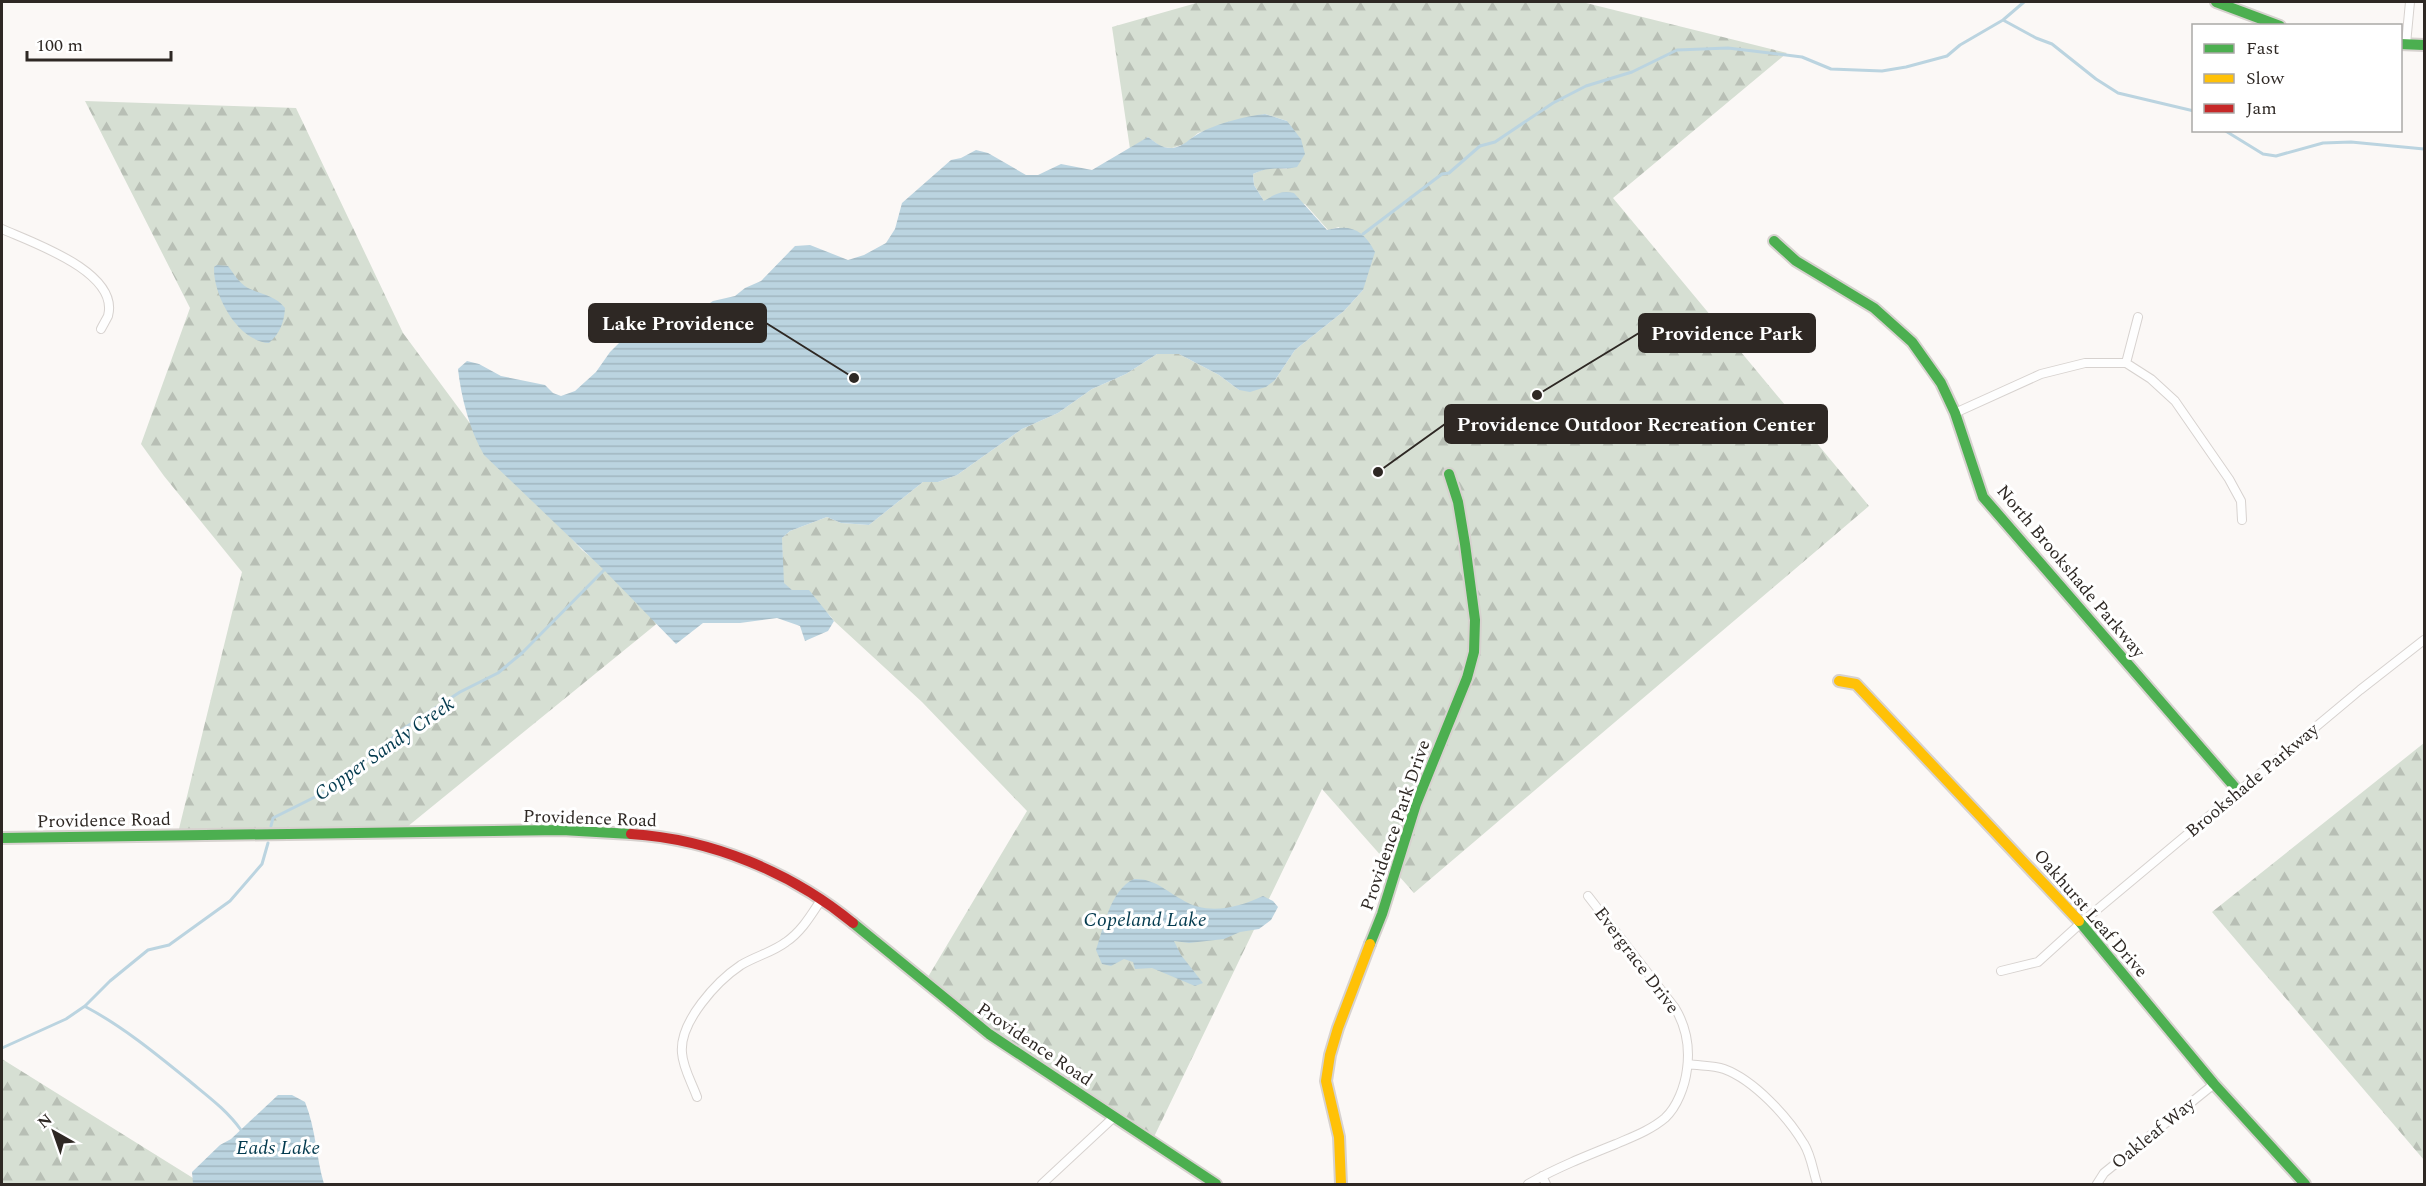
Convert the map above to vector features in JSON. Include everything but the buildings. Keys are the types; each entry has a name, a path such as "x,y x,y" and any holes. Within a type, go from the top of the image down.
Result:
{"street":[{"path":"2216,2 2275,24"},
{"path":"2410,2 2403,44 2424,45"},
{"path":"2,229 74,263 95,279 106,297 108,310 101,329"},
{"name":"North Brookshade Parkway","path":"1774,240 1796,261 1874,308 1912,342 1941,383 1955,413 1983,497 2239,792"},
{"path":"2126,363 2138,317"},
{"path":"1955,413 2041,374 2085,363 2126,363 2151,380 2175,401 2229,479 2241,501 2242,520"},
{"name":"Providence Park Drive","path":"1341,1185 1339,1137 1326,1081 1330,1055 1382,914 1416,804 1467,678 1474,652 1475,620 1465,544 1458,502 1449,474"},
{"name":"Brookshade Parkway","path":"2001,972 2038,962 2081,923 2360,690 2424,640"},
{"name":"Oakhurst Leaf Drive","path":"1839,681 1856,684 2081,923 2214,1084 2305,1185"},
{"name":"Providence Road","path":"2,838 562,830 632,833 688,842 722,851 785,878 821,900 848,919 989,1034 1216,1185"},
{"name":"Evergrace Drive","path":"1528,1185 1542,1176 1647,1130 1665,1118 1677,1101 1686,1081 1690,1050 1683,1022 1675,1008 1588,896"},
{"path":"697,1096 683,1060 683,1041 692,1020 708,994 714,986 742,965 772,951 798,933 821,900"},
{"path":"1688,1064 1721,1068 1737,1074 1752,1085 1771,1103 1805,1145 1817,1183"},
{"name":"Oakleaf Way","path":"2097,1185 2104,1173 2214,1084"},
{"path":"1042,1185 1114,1117"},
{"path":"1542,1176 1546,1185"}],"green space":[{"path":"1200,2 1582,2 1787,53 1613,198 1869,506 1414,893 1322,789 1151,1143 925,982 1027,811 922,702 823,609 783,583 782,538 790,531 827,517 841,523 869,525 923,482 938,482 957,475 1022,429 1058,413 1092,389 1126,374 1157,354 1179,354 1219,375 1239,390 1275,380 1295,350 1344,311 1363,290 1339,227 1328,230 1305,204 1264,201 1254,185 1253,174 1269,167 1287,169 1287,121 1265,114 1198,133 1185,144 1172,148 1161,147 1148,137 1130,149 1112,27"},
{"path":"85,101 296,108 403,333 489,449 582,550 665,617 407,827 177,837 242,572 141,444 190,308"},
{"path":"2424,743 2424,1160 2212,912"},
{"path":"2,1059 201,1183 203,1184 2,1184"}],"water":[{"path":"1265,114 1287,121 1301,139 1305,154 1297,167 1271,169 1253,174 1254,185 1264,201 1279,193 1294,193 1327,230 1350,229 1366,238 1375,252 1363,290 1344,311 1295,350 1275,380 1266,387 1250,392 1239,390 1219,375 1179,354 1157,354 1126,374 1092,389 1058,413 1022,429 957,475 938,482 923,482 869,525 841,523 827,517 790,531 782,538 784,583 792,590 809,590 834,621 828,631 805,641 800,626 777,618 740,623 703,623 676,644 604,570 484,455 470,425 458,369 467,361 479,364 501,376 545,385 553,393 561,396 575,391 596,372 622,340 631,316 645,313 687,318 713,301 735,296 745,288 761,281 795,246 810,245 848,260 864,255 886,243 895,229 902,203 951,160 961,158 976,150 988,153 1026,175 1038,175 1061,164 1092,170 1148,137 1163,147 1173,148 1213,127"},
{"path":"228,266 245,286 273,298 285,308 281,327 269,343 247,334 230,315 218,291 214,267"},
{"name":"Copeland Lake","path":"1134,879 1147,880 1201,907 1212,909 1232,907 1263,896 1273,901 1278,907 1271,920 1259,929 1240,932 1224,939 1189,943 1174,941 1181,955 1203,983 1195,986 1152,968 1135,969 1133,962 1124,959 1111,966 1102,964 1096,950 1109,910 1119,892"},
{"name":"Eads Lake","path":"278,1095 292,1095 305,1102 324,1184 193,1184 192,1172"}],"waterway":[{"name":"Copper Sandy Creek","path":"1363,234 1442,174 1449,173 1480,146 1495,142 1553,103 1586,86 1632,72 1677,50 1728,48 1802,57 1831,69 1882,71 1947,56 1960,45 2003,20 2024,2"},
{"path":"2003,20 2052,44 2096,79 2118,93 2192,111"},
{"path":"2227,132 2263,154 2276,156 2323,143 2351,142 2424,149"},
{"name":"Copper Sandy Creek","path":"271,826 273,818 335,787 403,729 460,692 498,673 522,653 604,570"},
{"name":"Copper Sandy Creek","path":"2,1048 66,1019 85,1006 110,981 148,950 169,945 230,901 262,864 268,843"},
{"path":"86,1007 125,1031 163,1059 216,1103 241,1130"}],"traffic: fast":[{"path":"2216,2 2275,24"},
{"path":"2402,44 2424,45"},
{"path":"1774,241 1796,261 1874,308 1912,342 1941,383 1955,413 1983,497 2239,792"},
{"path":"1370,944 1382,914 1416,804 1467,678 1474,652 1475,620 1465,544 1458,502 1449,474"},
{"path":"2,838 562,830 631,834"},
{"path":"2079,921 2214,1084 2305,1184"},
{"path":"853,923 989,1034 1216,1184"}],"traffic: slow":[{"path":"1839,681 1856,684 2079,921"},
{"path":"1341,1184 1339,1137 1326,1081 1330,1055 1338,1028 1370,944"}],"traffic: jam":[{"path":"631,834 691,843 749,861 803,888 853,923"}],"place":[{"name":"Lake Providence","path":"854,378"},
{"name":"Providence Park","path":"1537,395"},
{"name":"Providence Outdoor Recreation Center","path":"1378,472"}]}
